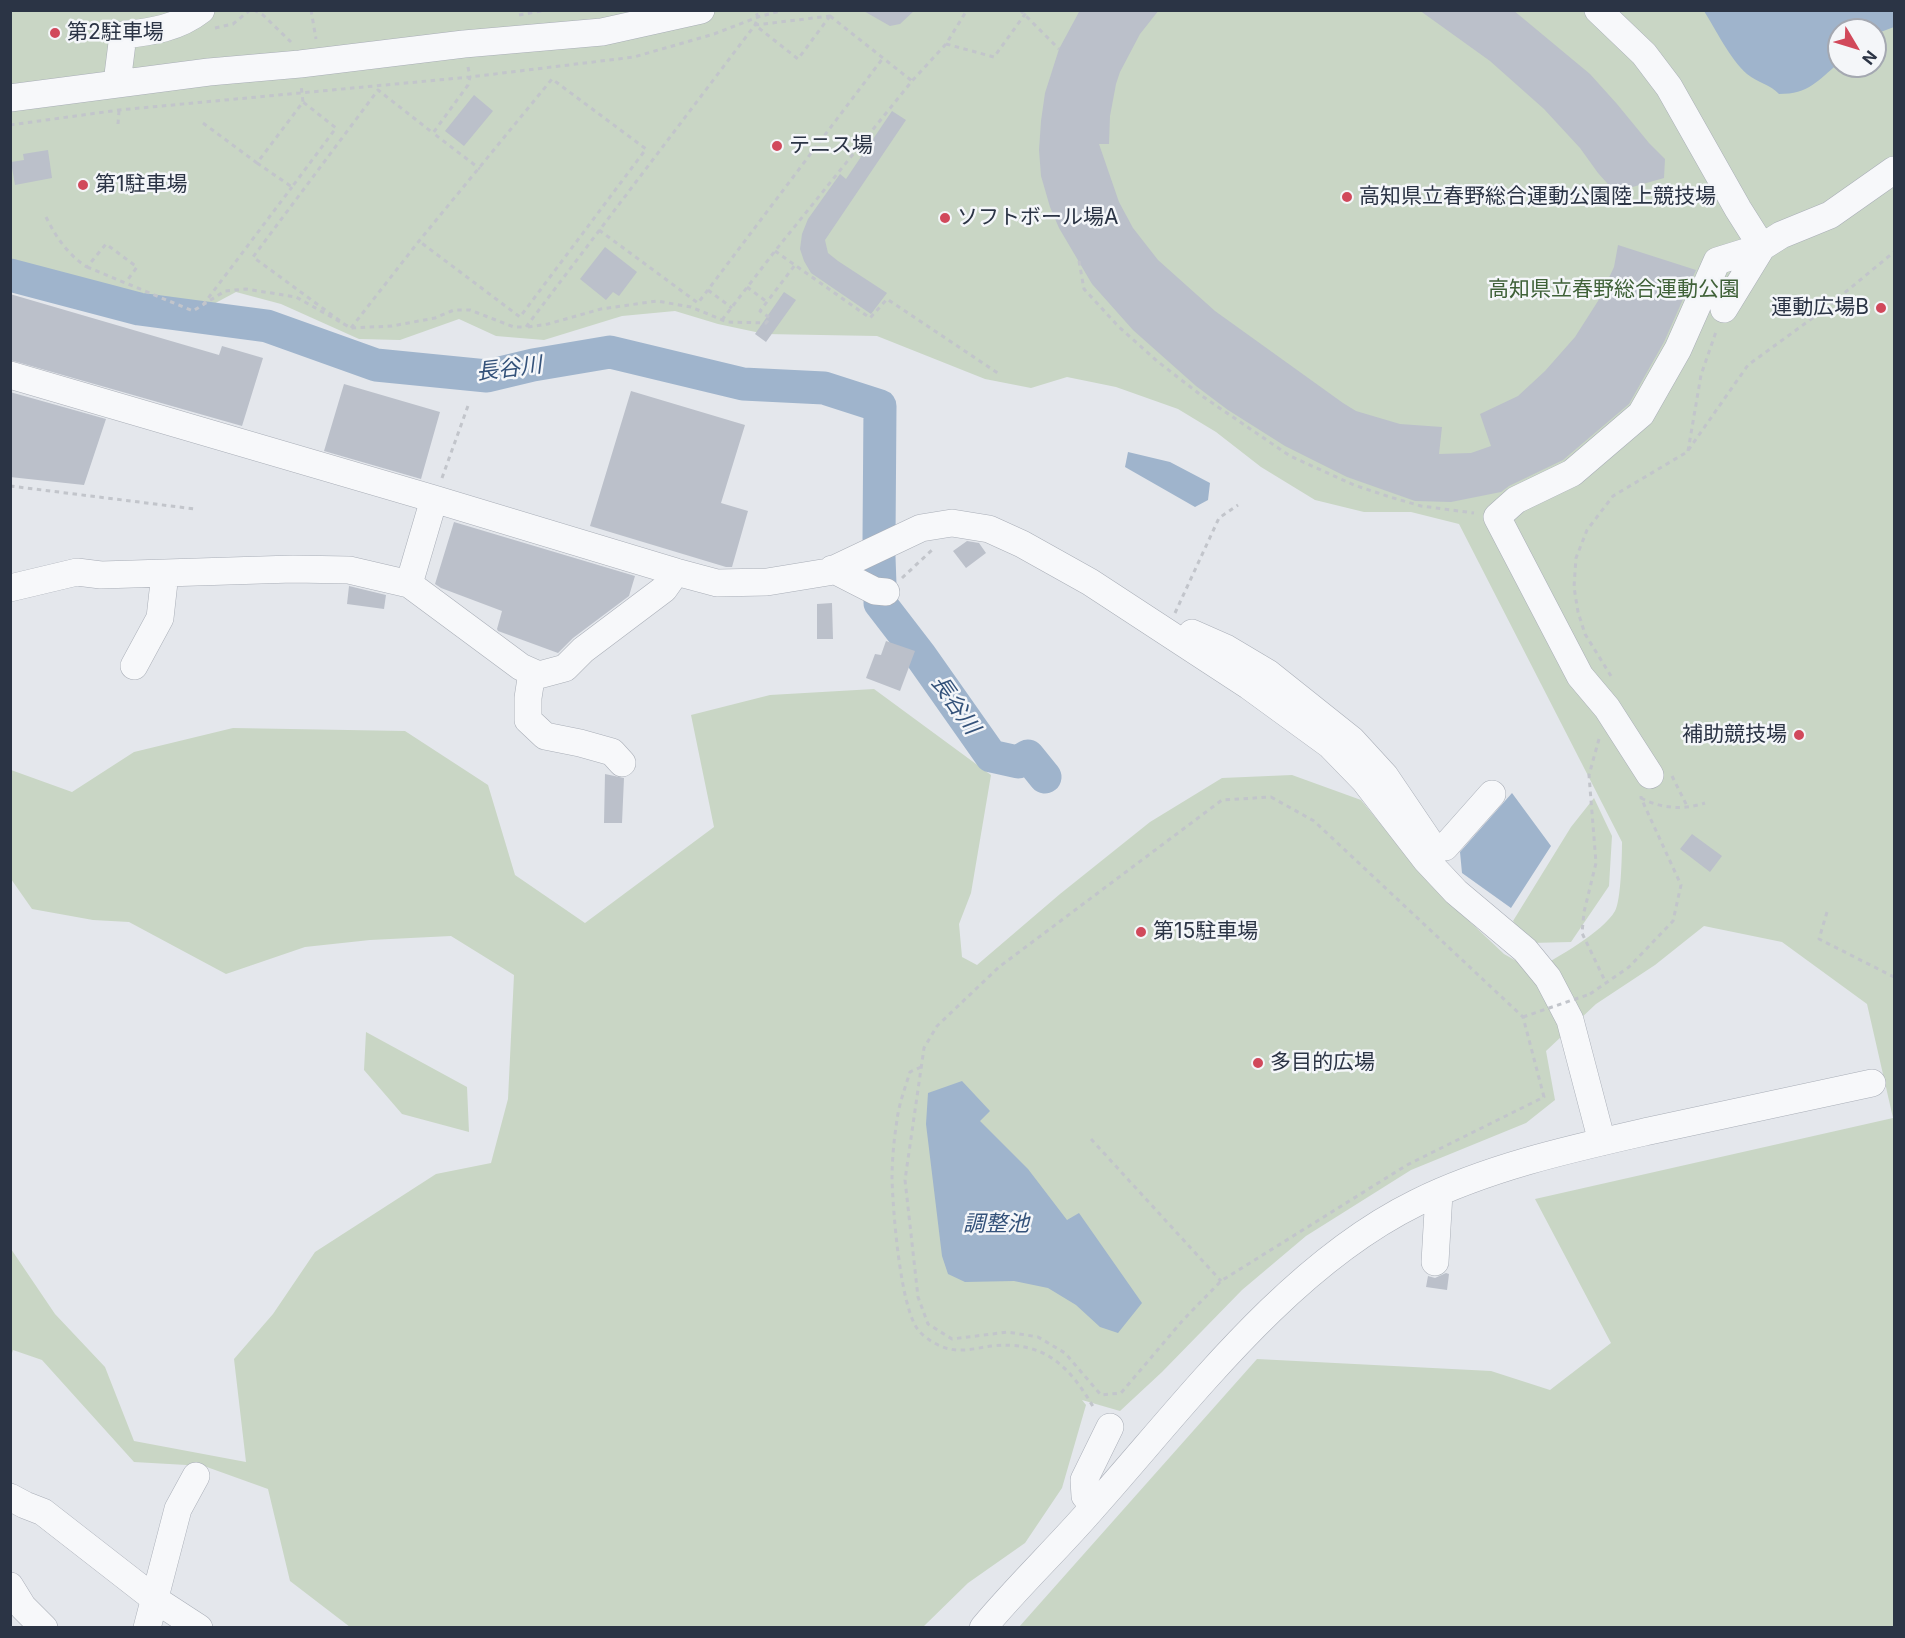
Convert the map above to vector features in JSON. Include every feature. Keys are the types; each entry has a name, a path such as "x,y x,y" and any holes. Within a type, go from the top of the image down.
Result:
{"street":[{"path":"117,84 123,35 156,32 190,19 201,10"},
{"path":"10,98 209,72 297,54 464,44 602,32 701,10"},
{"path":"1598,10 1644,54 1668,87 1738,209 1771,241"},
{"path":"1654,783 1607,708 1580,676 1497,518 1516,500 1572,473 1641,414 1678,349 1717,261 1771,241 1830,215 1894,170"},
{"path":"1724,309 1771,241"},
{"path":"10,375 717,583 767,582 832,570 921,528 952,523 989,529 1022,544 1100,589 1249,687 1330,745 1364,780 1426,860 1456,892 1525,950 1548,978 1570,1020 1602,1142"},
{"path":"409,584 434,499"},
{"path":"10,588 76,572 101,575 293,569 349,570 409,584 521,667 539,675 566,668 583,650 664,589 676,572"},
{"path":"832,570 875,591 886,592"},
{"path":"134,666 160,618 165,573"},
{"path":"1100,589 1139,602 1171,623 1226,648 1268,673 1352,740 1385,776 1433,847 1445,847 1492,794"},
{"path":"532,672 528,698 528,720 545,736 612,752 622,763"},
{"path":"983,1628 1240,1341 1311,1274 1364,1232 1416,1203 1505,1167 1602,1142 1872,1083"},
{"path":"1435,1262 1439,1193"},
{"path":"1096,1504 1085,1496 1084,1480 1110,1427"},
{"path":"147,1628 178,1509 196,1476"},
{"path":"10,1497 43,1512 156,1600 199,1628"},
{"path":"10,1587 24,1607 44,1628"}],"path":[{"path":"254,10 263,15 297,54 303,102 257,163"},
{"path":"311,10 317,43"},
{"path":"526,327 755,25 758,17 755,10"},
{"path":"10,125 119,110 470,77 634,57 714,34 758,17 784,10"},
{"path":"722,320 912,81 946,44 967,10"},
{"path":"1020,10 1059,49"},
{"path":"946,44 994,57 1028,10"},
{"path":"755,25 798,59 830,16"},
{"path":"755,25 830,16 912,81"},
{"path":"433,133 468,85 470,77 464,44"},
{"path":"599,230 698,303 883,58"},
{"path":"351,328 419,241 552,79 646,149 520,317 419,241"},
{"path":"351,328 253,257 378,90 480,169"},
{"path":"201,307 336,128 303,102"},
{"path":"118,124 119,110"},
{"path":"203,123 292,186"},
{"path":"46,217 74,260 193,311 225,291 246,288 296,297 351,328 392,326 435,318 454,310 470,310 514,327 526,327 548,324 602,309 657,301 691,307 727,322 766,323 770,318 760,311 795,265"},
{"path":"87,267 106,244 137,267 126,282"},
{"path":"775,251 870,318 886,299 999,374"},
{"path":"1613,679 1586,634 1578,612 1574,587 1576,558 1587,530 1613,496 1688,452 1748,365 1825,309 1894,252"},
{"path":"1079,261 1084,289 1118,326 1157,361 1202,396 1290,456 1354,485 1390,498 1421,506 1497,518"},
{"path":"747,287 767,302"},
{"path":"708,290 732,308"},
{"path":"1688,452 1701,375 1724,309"},
{"path":"434,499 469,403"},
{"path":"10,486 195,509"},
{"path":"1171,623 1218,518 1238,505"},
{"path":"886,592 935,548"},
{"path":"1606,983 1582,933 1584,912 1596,863 1589,775 1607,708"},
{"path":"1654,783 1688,808"},
{"path":"1654,783 1655,806 1688,808 1706,803"},
{"path":"1523,1017 1590,994 1629,967 1674,921 1681,885 1654,783"},
{"path":"1271,797 1314,821 1523,1017 1544,1097 1407,1165 1221,1281 1183,1320 1121,1393 1101,1395 1065,1353 1038,1337 1008,1332 952,1339 928,1324 918,1297 905,1180 924,1048 937,1026 999,967 1222,800 1271,797"},
{"path":"1827,912 1819,939 1894,977"},
{"path":"921,1067 910,1072 897,1120 892,1178 895,1230 903,1287 918,1330 929,1340 949,1349 1024,1345 1042,1352 1055,1359 1069,1374 1087,1396 1097,1414 1110,1427"},
{"path":"1090,1139 1221,1281"}],"green space":[{"name":"高知県立春野総合運動公園","path":"11,11 1894,11 1894,1627 1019,1627 1257,1359 1491,1371 1550,1390 1611,1343 1535,1199 1893,1118 1867,1004 1782,942 1704,926 1655,965 1596,1004 1546,1051 1555,1100 1526,1123 1411,1170 1306,1236 1242,1290 1162,1372 1120,1411 1082,1400 1086,1405 1062,1488 1025,1543 968,1583 923,1627 350,1627 290,1581 268,1489 204,1466 134,1462 42,1360 13,1350 11,1356 11,1249 55,1314 105,1367 134,1441 246,1462 234,1359 273,1314 315,1252 436,1174 491,1163 508,1099 514,975 451,936 370,940 305,947 226,974 129,922 93,920 32,909 11,879 11,770 72,792 134,752 233,728 405,731 488,785 515,875 585,923 714,827 691,715 770,695 874,689 991,775 971,893 959,924 962,957 977,965 1060,894 1150,822 1222,778 1292,775 1361,800 1430,884 1504,954 1534,971 1600,928 1615,911 1620,888 1622,842 1459,524 1411,512 1364,512 1315,500 1261,467 1216,432 1178,409 1116,387 1067,377 1031,388 985,379 877,336 765,334 718,324 675,311 622,316 544,340 496,336 459,319 400,340 359,339 281,304 236,292 193,315 11,265"},
{"path":"1594,798 1612,836 1609,886 1571,942 1530,943 1513,921 1571,827"},
{"path":"366,1032 467,1087 469,1132 402,1114 364,1070"}],"water":[{"path":"1704,11 1894,11 1894,27 1887,30 1887,18 1827,18 1827,73 1798,92 1779,94 1747,74 1729,52"},
{"path":"1128,452 1170,462 1210,483 1208,500 1195,507 1125,467"},
{"path":"1512,793 1551,846 1511,908 1462,873 1460,852"},
{"name":"調整池","path":"962,1081 990,1111 980,1121 1028,1169 1067,1220 1079,1213 1142,1303 1118,1333 1100,1327 1076,1305 1048,1288 1014,1281 965,1282 948,1274 942,1256 926,1124 928,1093"}],"building":[{"path":"862,10 915,10 900,24 890,26"},
{"path":"1080,10 1159,10 1140,34 1120,72 1110,116 1109,144 1099,144 1119,202 1133,228 1158,260 1215,311 1343,403 1356,411 1400,424 1442,427 1439,454 1471,453 1491,446 1480,414 1518,396 1545,371 1575,337 1598,301 1614,267 1618,245 1696,270 1664,342 1629,404 1563,460 1501,492 1451,502 1415,501 1347,477 1285,446 1228,410 1196,386 1133,330 1092,284 1059,228 1050,207 1041,176 1039,150 1045,93 1059,49"},
{"path":"1419,10 1513,10 1590,74 1617,104 1665,159 1664,178 1615,192 1580,148 1544,109 1490,61"},
{"path":"474,95 493,111 464,146 445,131"},
{"path":"892,111 906,120 825,240 828,253 887,293 871,314 811,273 800,249 802,234 808,219 840,174 846,179"},
{"path":"48,150 52,178 15,185 11,162 24,160 23,154"},
{"path":"605,247 637,272 619,296 613,292 606,300 580,279"},
{"path":"784,292 796,300 766,342 755,334"},
{"path":"10,294 219,355 222,346 263,358 242,426 10,360"},
{"path":"344,384 440,412 421,479 324,451"},
{"path":"631,391 745,425 721,503 748,511 732,567 590,526"},
{"path":"10,392 106,419 84,485 10,477"},
{"path":"454,522 635,576 629,596 573,638 558,653 498,631 502,611 435,584"},
{"path":"967,541 979,543 986,553 966,568 953,551"},
{"path":"349,586 386,595 384,609 347,604"},
{"path":"832,603 833,639 817,639 817,604"},
{"path":"886,641 915,651 900,691 866,678 875,654 881,655"},
{"path":"605,774 624,778 622,823 604,823"},
{"path":"1692,834 1722,856 1710,872 1680,849"},
{"path":"1449,1274 1447,1290 1426,1287 1428,1276 1435,1278"}],"waterway":[{"name":"長谷川","path":"10,275 139,309 267,326 376,365 487,376 533,365 610,352 743,384 824,388 880,406 879,539"},
{"name":"長谷川","path":"879,557 880,585"},
{"name":"長谷川","path":"880,599 880,603 920,655 991,756 1018,762 1028,756 1045,777"}],"place":[{"name":"第2駐車場","path":"55,33"},
{"name":"テニス場","path":"777,146"},
{"name":"第1駐車場","path":"83,185"},
{"name":"高知県立春野総合運動公園陸上競技場","path":"1347,197"},
{"name":"ソフトボール場A","path":"945,218"},
{"name":"運動広場B","path":"1881,308"},
{"name":"補助競技場","path":"1799,735"},
{"name":"第15駐車場","path":"1141,932"},
{"name":"多目的広場","path":"1258,1063"}]}
